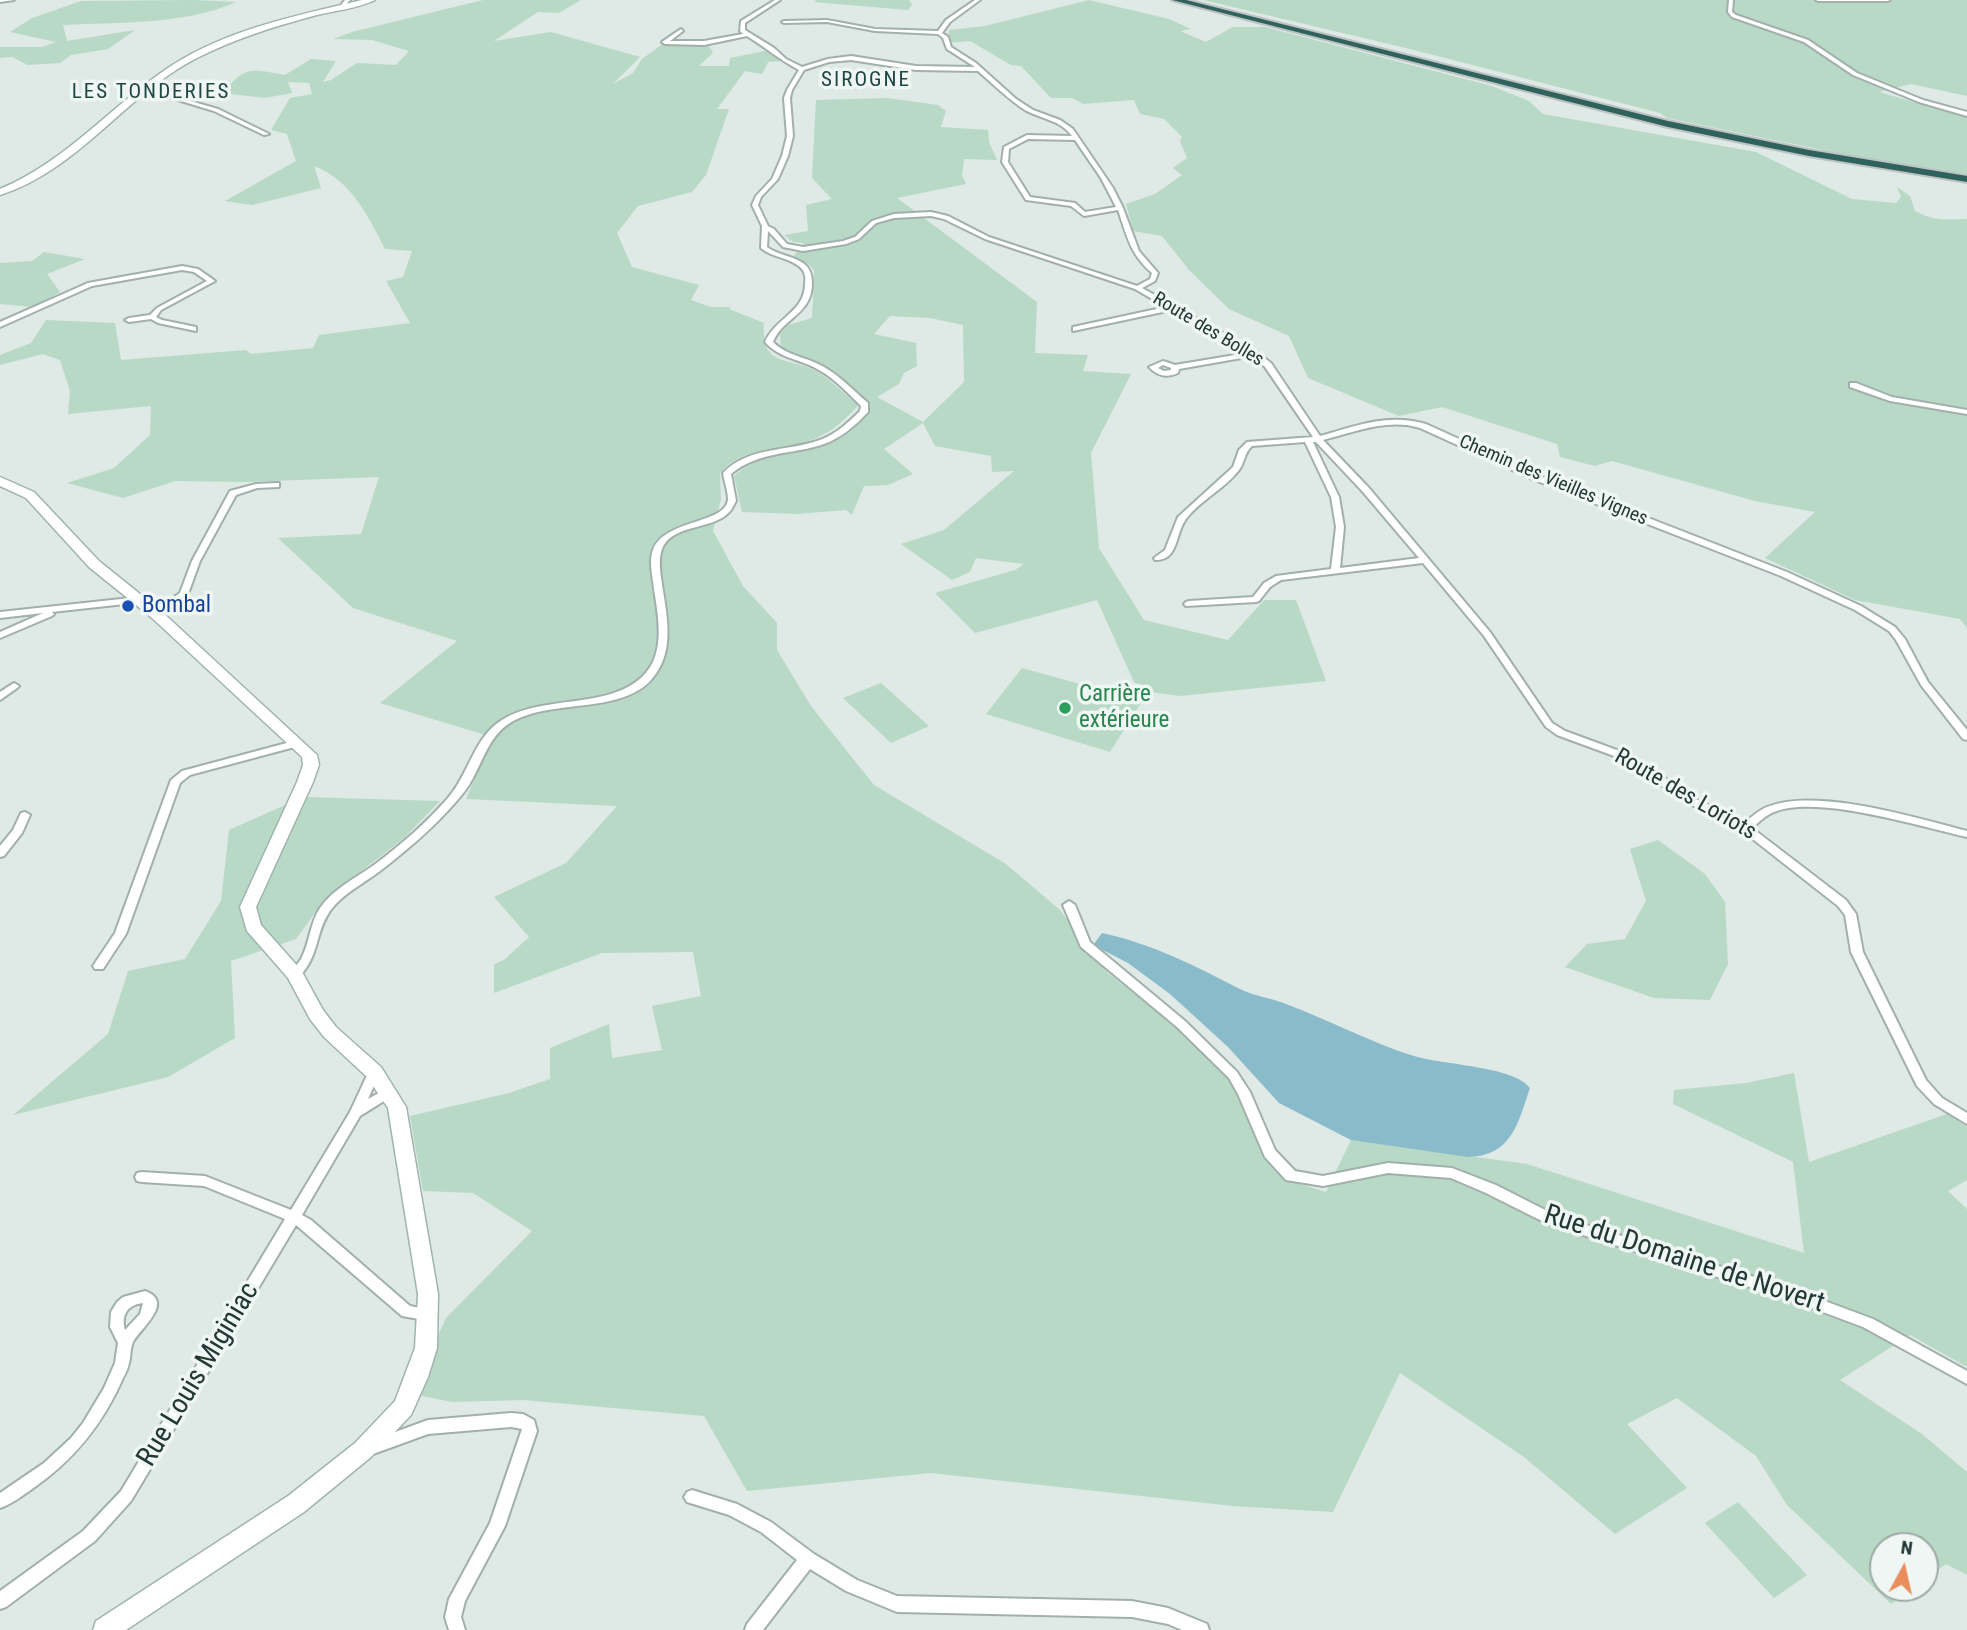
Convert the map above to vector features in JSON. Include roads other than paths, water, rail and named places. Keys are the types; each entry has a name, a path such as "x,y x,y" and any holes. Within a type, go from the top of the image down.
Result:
{"highway":[{"path":"1176,0 1580,103 1809,153 1967,179"}],"main road":[{"path":"0,192 51,169 170,70 217,44 370,0"},
{"path":"105,1630 296,1504 363,1450 402,1408 417,1377 426,1348 429,1315 426,1281 393,1100"}],"street":[{"path":"0,1 12,0"},
{"path":"340,8 348,0"},
{"path":"778,0 743,22 741,28 745,35 802,69 828,61 851,58 928,69 979,69"},
{"path":"939,33 948,21 978,0"},
{"path":"1731,0 1730,12 1734,16 1806,41 1855,74 1967,114"},
{"path":"1818,0 1888,0"},
{"path":"784,22 827,21 875,30 939,33 945,37 945,45 979,69 1014,100 1031,111 1065,125 1120,208 1133,249 1139,259 1155,273 1153,281 1137,288"},
{"path":"681,30 665,42 704,43 745,35"},
{"path":"295,974 308,960 317,919 332,900 406,847 434,820 463,787 488,737 504,722 544,708 616,695 648,677 656,665 665,639 655,560 657,549 673,533 727,510 732,501 727,473 736,464 754,456 819,443 838,435 864,412 865,405 824,370 789,357 769,342 771,335 805,304 810,285 808,272 803,266 770,254 764,248 765,227 755,205 757,198 775,179 788,142 791,132 786,112 787,95 799,80 802,69"},
{"path":"147,89 216,110 266,134"},
{"path":"1076,138 1027,137 1006,148 1005,162 1028,199 1073,204 1084,214 1120,208"},
{"name":"Route des Bolles","path":"765,227 772,230 785,246 815,248 857,238 881,219 931,214 955,220 987,238 1023,252 1137,288 1254,354 1268,365 1313,439 1426,560 1505,658 1549,725"},
{"path":"0,325 90,284 182,268 196,270 212,281 159,309 152,317"},
{"path":"1076,329 1119,317 1174,308"},
{"path":"130,320 152,317 160,322 192,329"},
{"path":"1175,367 1254,354"},
{"path":"1853,385 1890,399 1967,412"},
{"name":"Chemin des Vieilles Vignes","path":"1158,558 1169,551 1181,519 1237,468 1244,450 1250,444 1313,439 1383,422 1409,422 1452,438 1535,477 1784,574 1858,608 1892,629 1924,682 1967,737"},
{"path":"1313,439 1335,496 1340,527 1335,571"},
{"path":"0,481 30,495 88,558 156,614 309,755 310,765 248,907 253,927 295,974 316,1014 330,1032 374,1072 393,1100"},
{"path":"156,614 184,594 196,562 233,493 256,486 276,485"},
{"path":"1188,604 1256,599 1267,585 1279,578 1426,560"},
{"path":"0,615 140,600"},
{"path":"0,635 60,610"},
{"path":"17,613 31,622"},
{"path":"0,696 14,686"},
{"name":"Route des Loriots","path":"1549,725 1561,733 1629,758 1691,801 1746,827 1842,902 1850,914 1857,952 1921,1083 1938,1101 1967,1119"},
{"path":"99,966 120,934 175,782 186,773 298,743"},
{"path":"1746,827 1767,810 1778,806 1815,803 1967,834"},
{"path":"0,853 18,831 24,815"},
{"name":"Rue du Domaine de Novert","path":"1069,905 1085,944 1181,1024 1233,1075 1244,1091 1270,1153 1291,1176 1323,1181 1388,1168 1452,1173 1553,1220 1790,1294 1868,1323 1967,1378"},
{"name":"Rue Louis Miginiac","path":"0,1601 89,1536 126,1496 356,1113 374,1072"},
{"name":"Rue Louis Miginiac","path":"356,1113 393,1100"},
{"path":"142,1177 205,1181 293,1217 306,1224 407,1312 429,1315"},
{"path":"0,1501 39,1477 69,1453 81,1438 109,1394 121,1364 125,1342"},
{"path":"363,1450 429,1427 511,1420 523,1421 529,1425 530,1431 497,1526 457,1599 453,1617 457,1630"},
{"path":"692,1497 732,1509 766,1527 808,1559 852,1586 897,1604 1132,1609 1168,1616 1201,1630"},
{"path":"752,1630 808,1559"}],"water":[{"path":"1102,933 1156,949 1245,991 1286,1004 1414,1056 1494,1071 1522,1081 1530,1088 1517,1125 1504,1144 1495,1151 1468,1157 1351,1140 1279,1103 1228,1047 1170,994 1128,963 1097,947 1094,944"}],"place":[{"name":"Bombal","path":"128,606"},
{"name":"Carrière extérieure","path":"1065,708"}],"district":[{"name":"SIROGNE","path":"866,81"},
{"name":"LES TONDERIES","path":"151,93"}]}
